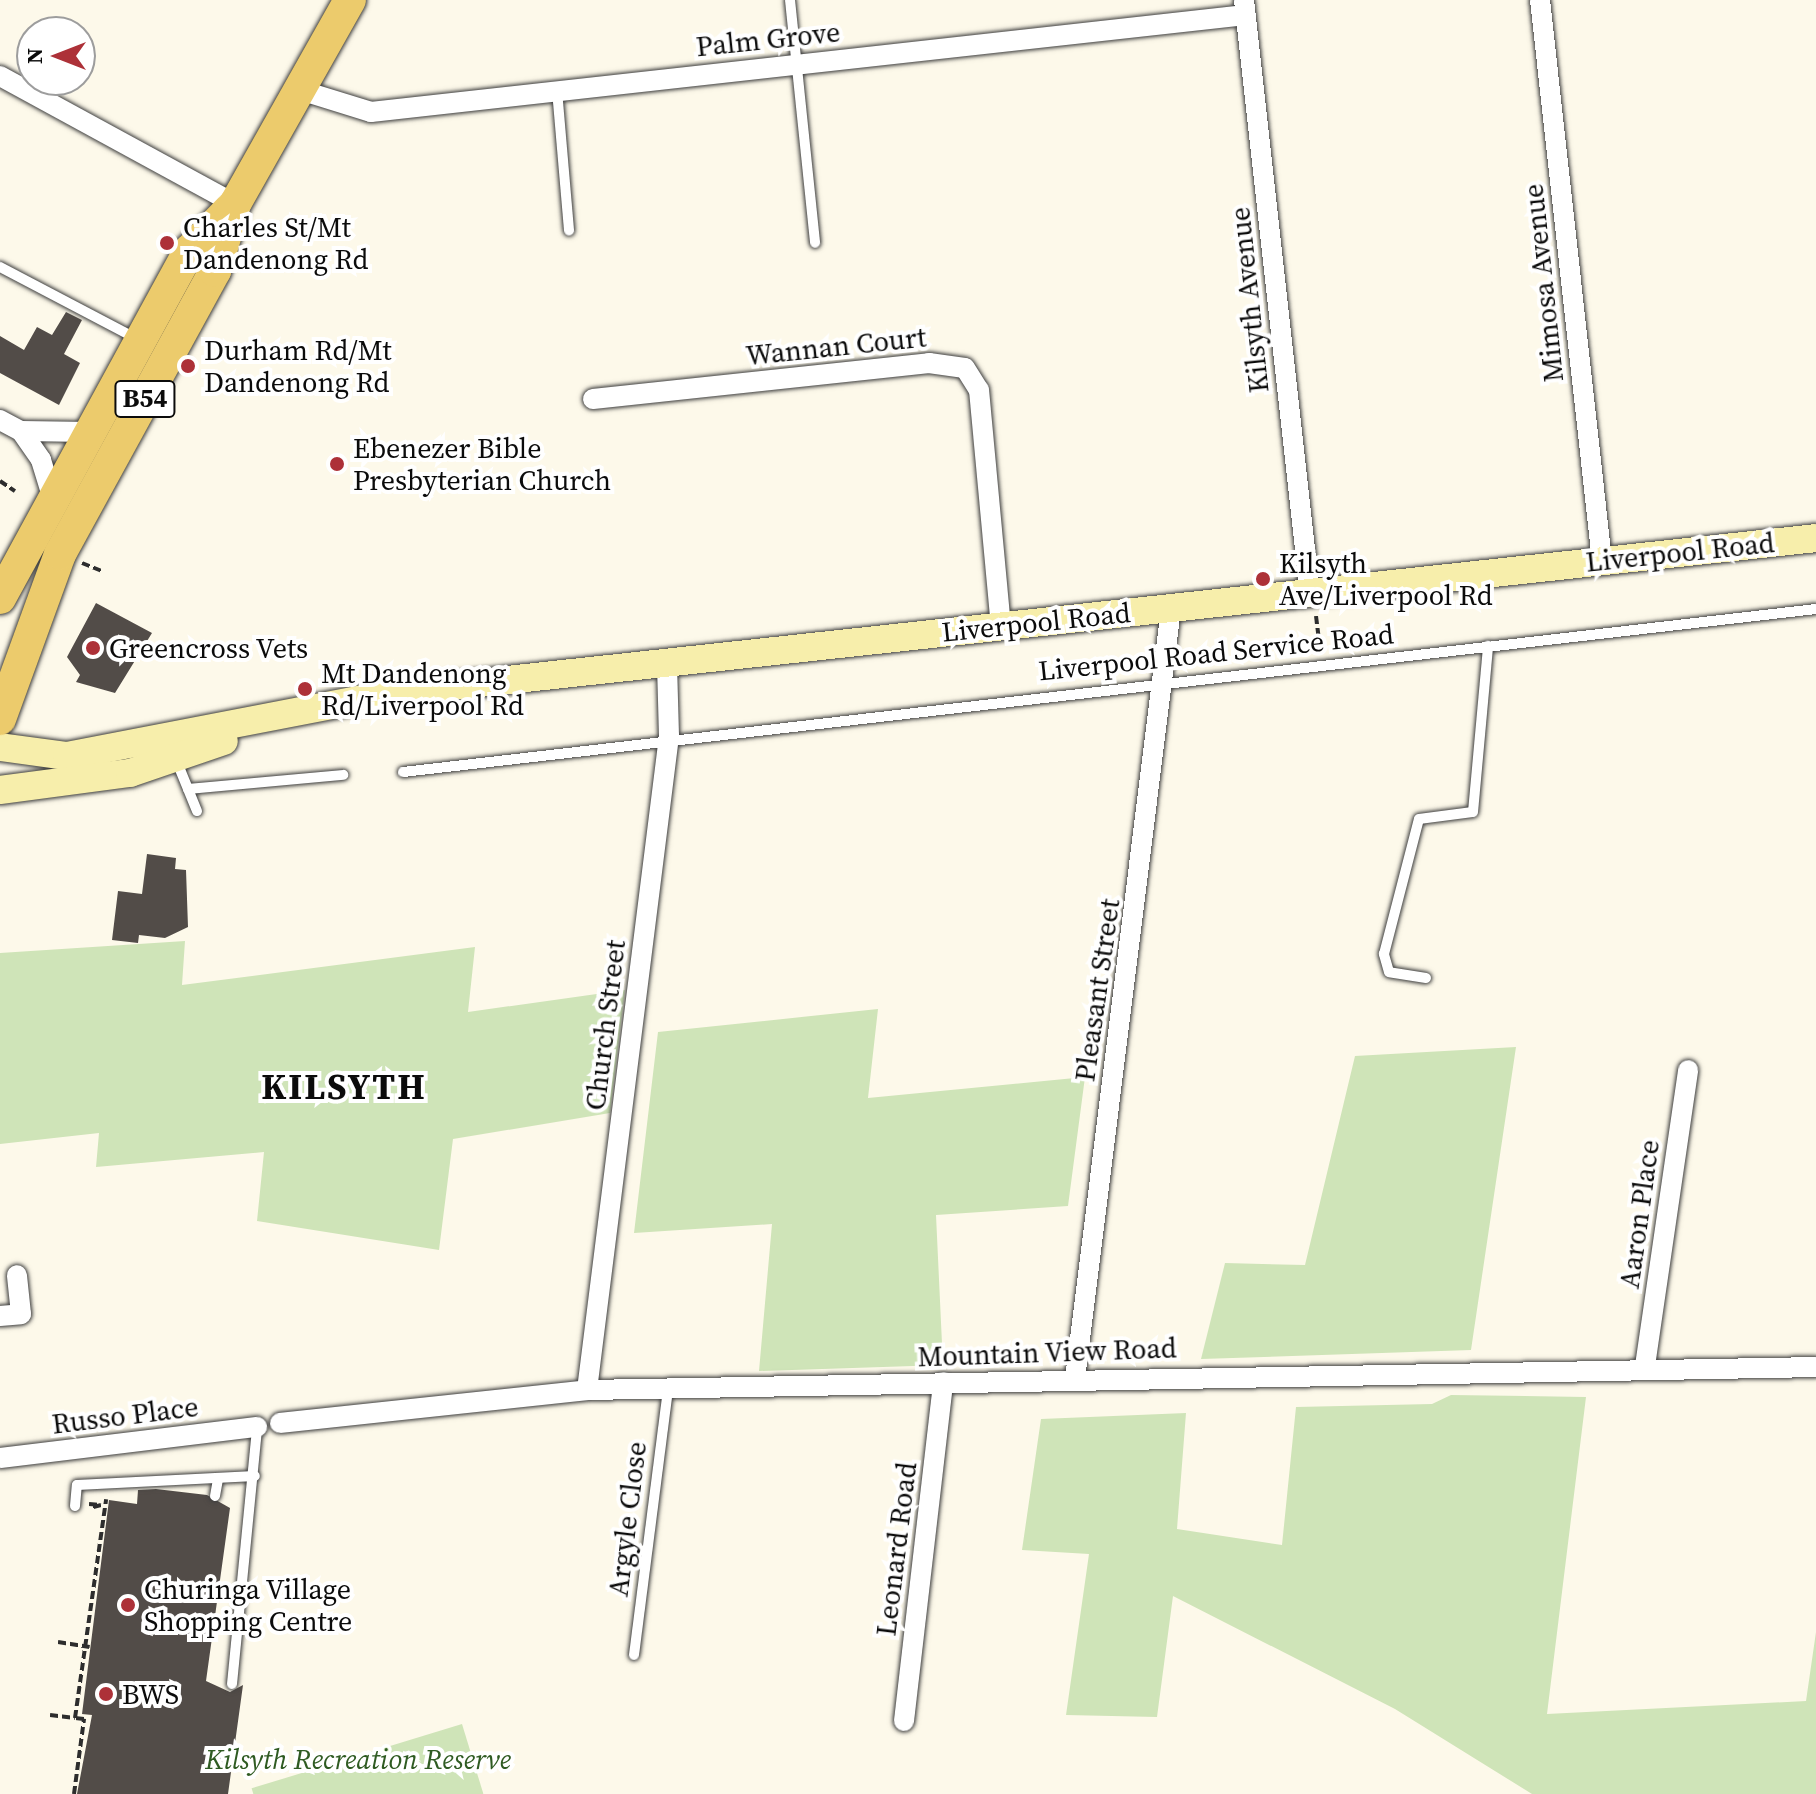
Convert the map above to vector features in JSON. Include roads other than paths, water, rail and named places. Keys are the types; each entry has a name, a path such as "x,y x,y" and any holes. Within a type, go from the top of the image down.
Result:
{"main road":[{"name":"B54","path":"0,719 30,625 46,591 215,271 235,204 350,0"},
{"name":"B54","path":"0,598 7,564 90,432 190,250 235,204"},
{"name":"Liverpool Road","path":"0,747 67,756 258,725 406,691 667,666 1171,608 1313,603 1602,561 1816,538"},
{"path":"7,564 46,591"},
{"path":"0,605 30,625"},
{"name":"Liverpool Road","path":"0,790 177,762 258,725"}],"street":[{"name":"Mimosa Avenue","path":"1540,0 1602,561"},
{"name":"Palm Grove","path":"300,90 371,112 797,65 1245,7"},
{"name":"Kilsyth Avenue","path":"1245,7 1313,603"},
{"path":"0,76 235,204"},
{"name":"Wannan Court","path":"593,399 929,363 965,368 979,390 1001,626"},
{"path":"0,420 21,431 90,432"},
{"path":"21,431 41,460 52,496"},
{"name":"Pleasant Street","path":"1075,1379 1166,681 1171,608"},
{"name":"Church Street","path":"587,1390 669,736 667,666"},
{"name":"Aaron Place","path":"1645,1366 1688,1070"},
{"path":"0,1316 21,1314 17,1275"},
{"name":"Mountain View Road","path":"280,1423 587,1390 1645,1366 1816,1367"},
{"name":"Leonard Road","path":"904,1721 943,1382"},
{"name":"Russo Place","path":"0,1458 257,1427"}],"lane":[{"path":"790,0 815,243"},
{"path":"557,90 569,230"},
{"path":"0,267 140,341"},
{"name":"Liverpool Road Service Road","path":"403,772 669,736 1816,609"},
{"path":"1426,978 1389,972 1384,954 1419,819 1473,812 1488,646"},
{"path":"177,762 197,811"},
{"path":"188,789 343,775"},
{"name":"Argyle Close","path":"634,1655 668,1389"},
{"path":"232,1684 255,1476 257,1427"},
{"path":"75,1506 77,1485 255,1476"},
{"path":"215,1496 218,1479"}],"place":[{"name":"Charles St/Mt Dandenong Rd","path":"167,243"},
{"name":"Durham Rd/Mt Dandenong Rd","path":"188,366"},
{"name":"Ebenezer Bible Presbyterian Church","path":"337,464"},
{"name":"Kilsyth Ave/Liverpool Rd","path":"1263,579"},
{"name":"Greencross Vets","path":"93,648"},
{"name":"Mt Dandenong Rd/Liverpool Rd","path":"305,689"},
{"name":"Churinga Village Shopping Centre","path":"128,1605"},
{"name":"BWS","path":"106,1694"}],"district":[{"name":"KILSYTH","path":"344,1087"}],"park label":[{"name":"Kilsyth Recreation Reserve","path":"358,1759"}]}
